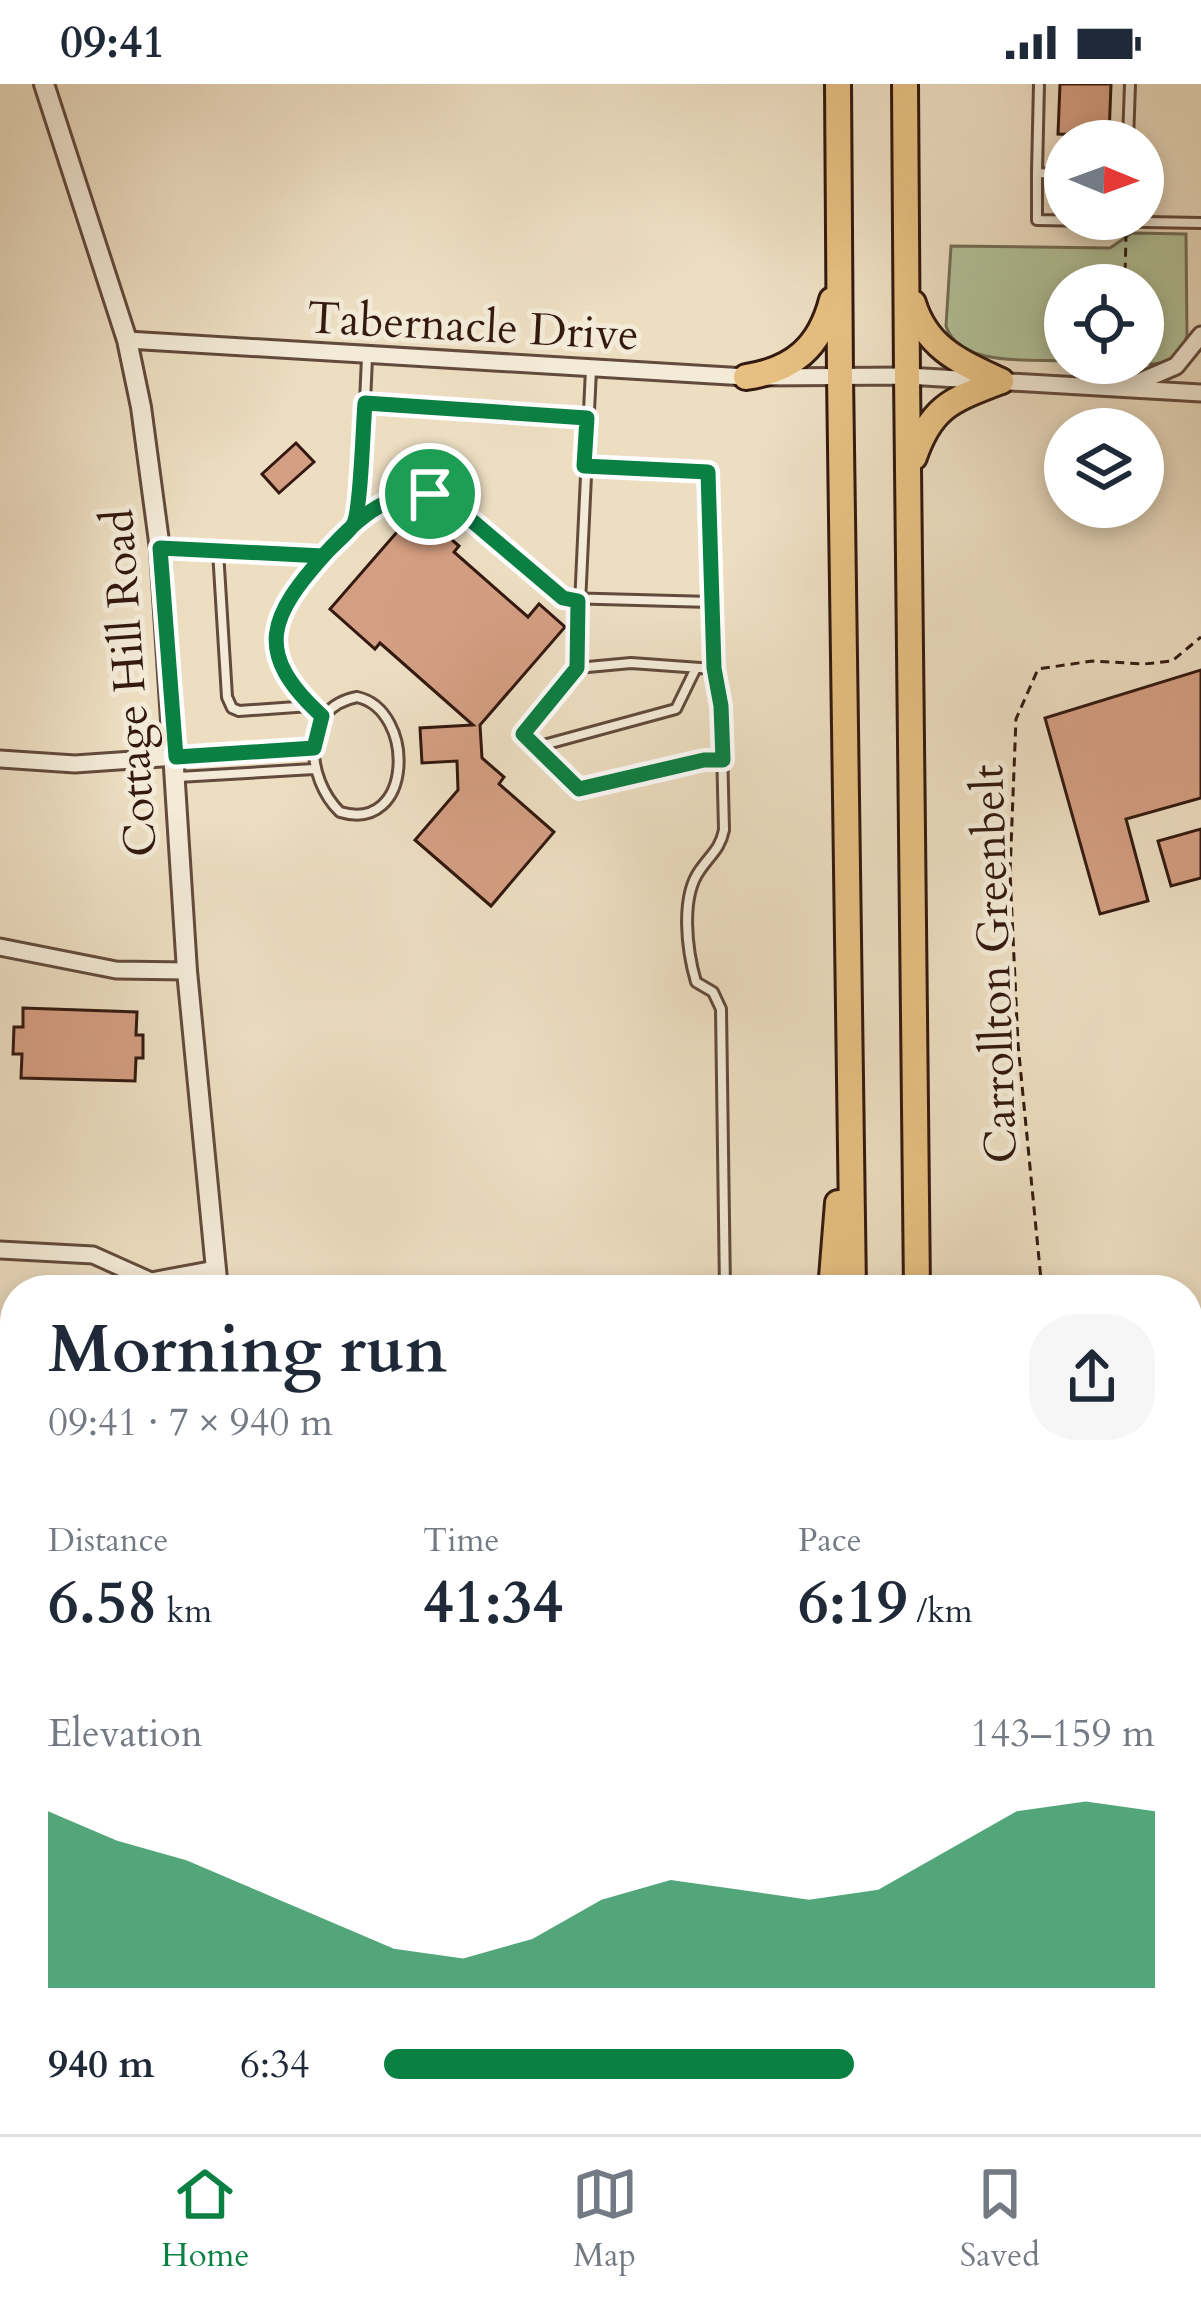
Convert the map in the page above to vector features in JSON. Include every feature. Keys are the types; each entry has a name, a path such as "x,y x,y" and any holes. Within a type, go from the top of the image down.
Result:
{"main road":[{"path":"838,84 840,343 827,376 853,1275"},
{"path":"904,84 916,1275"},
{"path":"746,377 790,364 820,334 833,296 839,232"},
{"path":"906,269 916,313 932,342 1001,381"},
{"path":"907,476 923,430 934,415 945,405 1001,381"},
{"path":"832,1275 850,1093"}],"street":[{"name":"Cottage Hill Road","path":"44,84 127,340 141,406 160,548 187,970 216,1275"},
{"path":"1123,388 1176,366 1201,335"},
{"name":"Tabernacle Drive","path":"127,340 746,377 907,376 1201,393"},
{"path":"0,759 176,767"},
{"path":"3,950 116,970 187,970"},
{"path":"0,1250 93,1255 132,1275"},
{"path":"191,1275 215,1269"}],"lane":[{"path":"1039,84 1037,220 1044,220"},
{"path":"1129,120 1130,84"},
{"path":"1037,173 1044,173"},
{"path":"1164,222 1201,223"},
{"path":"356,523 367,356"},
{"path":"591,369 577,668 523,734 579,789 704,760 723,760"},
{"path":"365,403 587,418"},
{"path":"584,466 708,472 714,668 723,760 720,847 696,873 688,902 691,967 696,982 713,992 721,1009 725,1275"},
{"path":"322,716 284,675 275,653 274,634 285,602 356,523 404,494 430,494 451,503 563,598 711,602"},
{"path":"160,548 323,556"},
{"path":"218,551 227,698 232,708 310,706"},
{"path":"577,668 632,663 714,668"},
{"path":"536,747 676,709 696,668"},
{"path":"357,697 379,705 394,732 398,768 385,805 365,816 340,812 318,787 314,748 322,716 332,704 357,697"},
{"path":"176,767 314,748"},
{"path":"176,767 314,769"}],"path":[{"name":"Carrollton Greenbelt","path":"1041,1275 1018,1044 1010,872 1016,719 1038,669 1092,661 1172,661 1201,637"}],"green space":[{"path":"1164,234 1186,234 1187,336 1169,360 1164,362 1164,264 1044,264 1044,361 980,355 953,339 946,326 951,246 1110,248 1122,240 1164,240"}],"building":[{"path":"1060,84 1111,84 1110,120 1059,120"},
{"path":"296,443 314,462 279,493 262,474"},
{"path":"417,509 459,546 454,552 528,617 539,604 565,627 480,725 482,758 504,777 499,784 554,832 491,906 415,840 458,790 457,761 422,763 420,728 473,725 380,643 375,649 330,609"},
{"path":"1201,670 1201,798 1126,819 1148,901 1100,914 1045,718"},
{"path":"1201,829 1201,878 1171,886 1158,841"},
{"path":"23,1008 137,1012 136,1035 143,1035 143,1058 136,1058 135,1081 21,1078 22,1054 13,1054 14,1027 23,1027"}],"route":[{"path":"430,494 404,494 387,501 346,531 323,556 160,548 176,757 314,748 322,716 284,675 274,634 285,602 323,556 346,531 356,523 365,403 587,418 584,466 708,472 714,668 723,760 704,760 579,789 523,734 577,668 578,601 563,598 451,503 430,494"}]}
